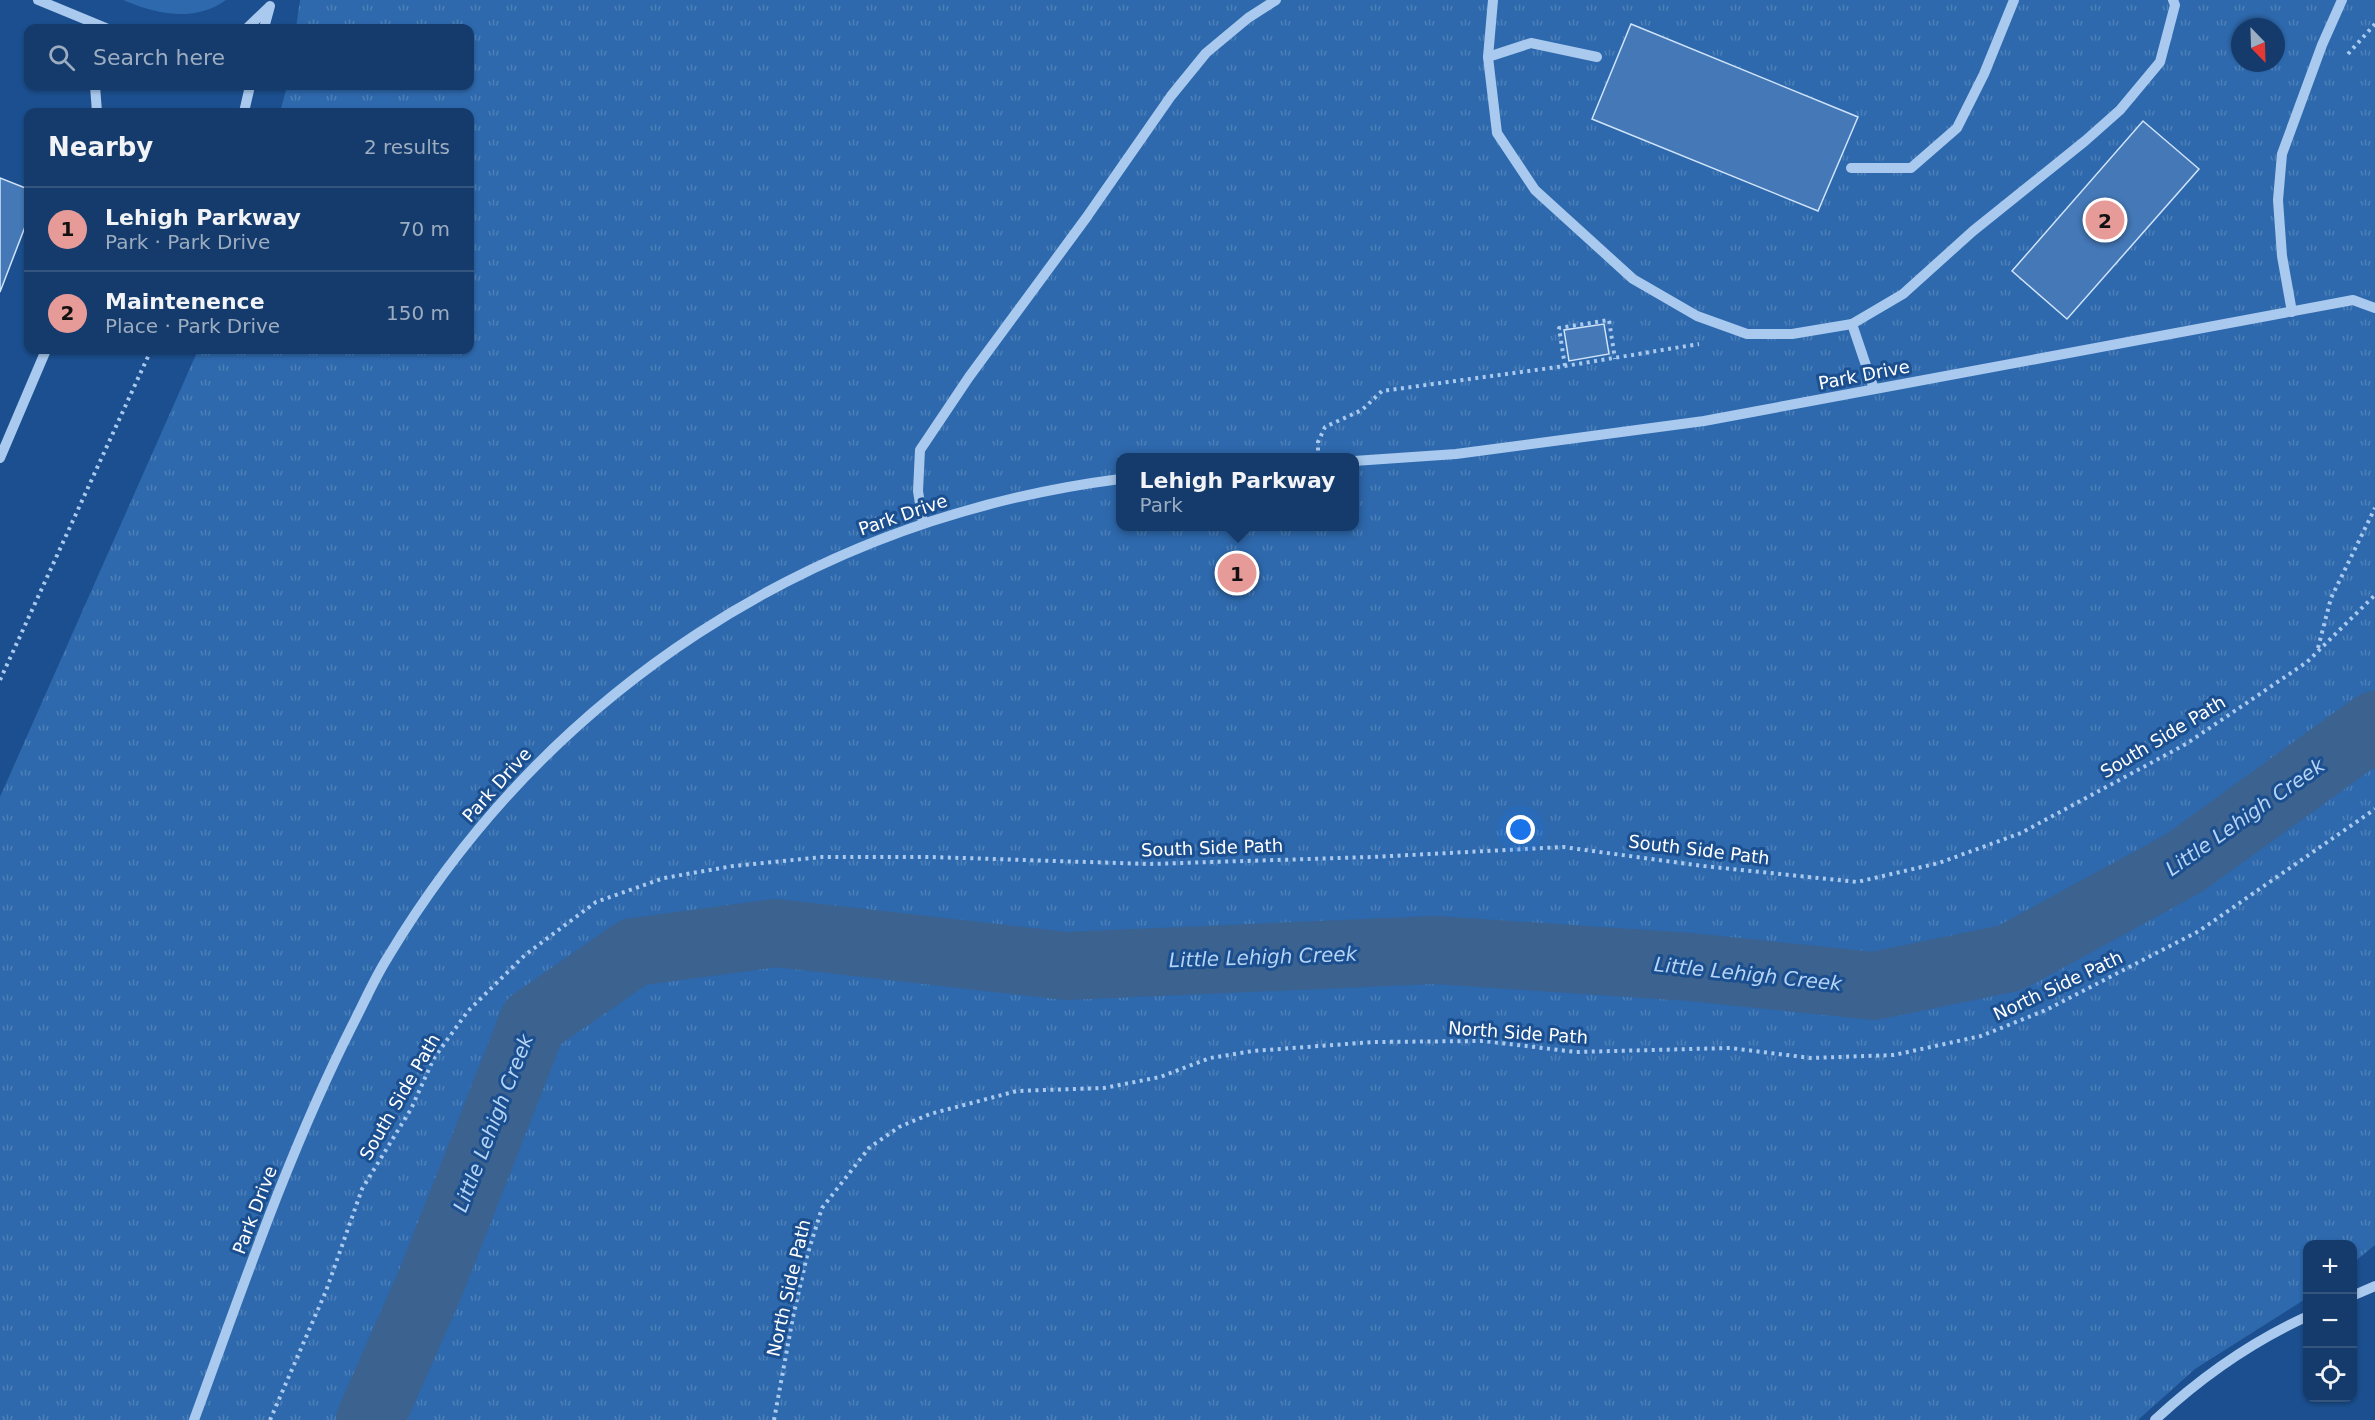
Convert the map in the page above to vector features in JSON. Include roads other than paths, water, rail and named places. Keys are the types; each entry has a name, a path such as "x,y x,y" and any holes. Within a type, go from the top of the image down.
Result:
{"street":[{"path":"38,0 83,24"},
{"path":"923,523 918,491 920,450 951,404 1171,96 1206,53 1248,18 1276,0"},
{"path":"1494,0 1488,57 1497,133 1535,190 1633,279 1697,316 1747,334 1792,334 1852,324 1903,294 1973,231 2120,110 2160,62 2175,5 2173,0"},
{"path":"1851,168 1911,168 1957,128 1984,74 2014,0"},
{"path":"2292,312 2282,256 2278,200 2282,154 2322,45 2342,0"},
{"path":"252,24 270,3"},
{"path":"265,24 270,3"},
{"path":"1488,57 1531,43 1597,57"},
{"path":"95,90 97,108"},
{"path":"245,108 249,90"},
{"name":"Park Drive","path":"1359,461 1456,454 1692,423 2353,300 2375,308"},
{"path":"1852,324 1874,389"},
{"path":"0,458 44,354"},
{"name":"Park Drive","path":"194,1420 284,1178 332,1067 386,959 441,875 505,796 576,725 655,662 739,606 828,560 923,523 1020,496 1116,480"},
{"path":"2357,1294 2375,1286"},
{"path":"2155,1420 2233,1359 2303,1318"}],"waterway":[{"name":"Little Lehigh Creek","path":"370,1420 431,1282 533,1022 634,952 776,933 1066,966 1435,950 1690,967 1874,986 2010,958 2184,863 2375,725"}],"place":[{"name":"Maintenence","path":"2105,220"},
{"name":"Lehigh Parkway","path":"1237,573"}]}
